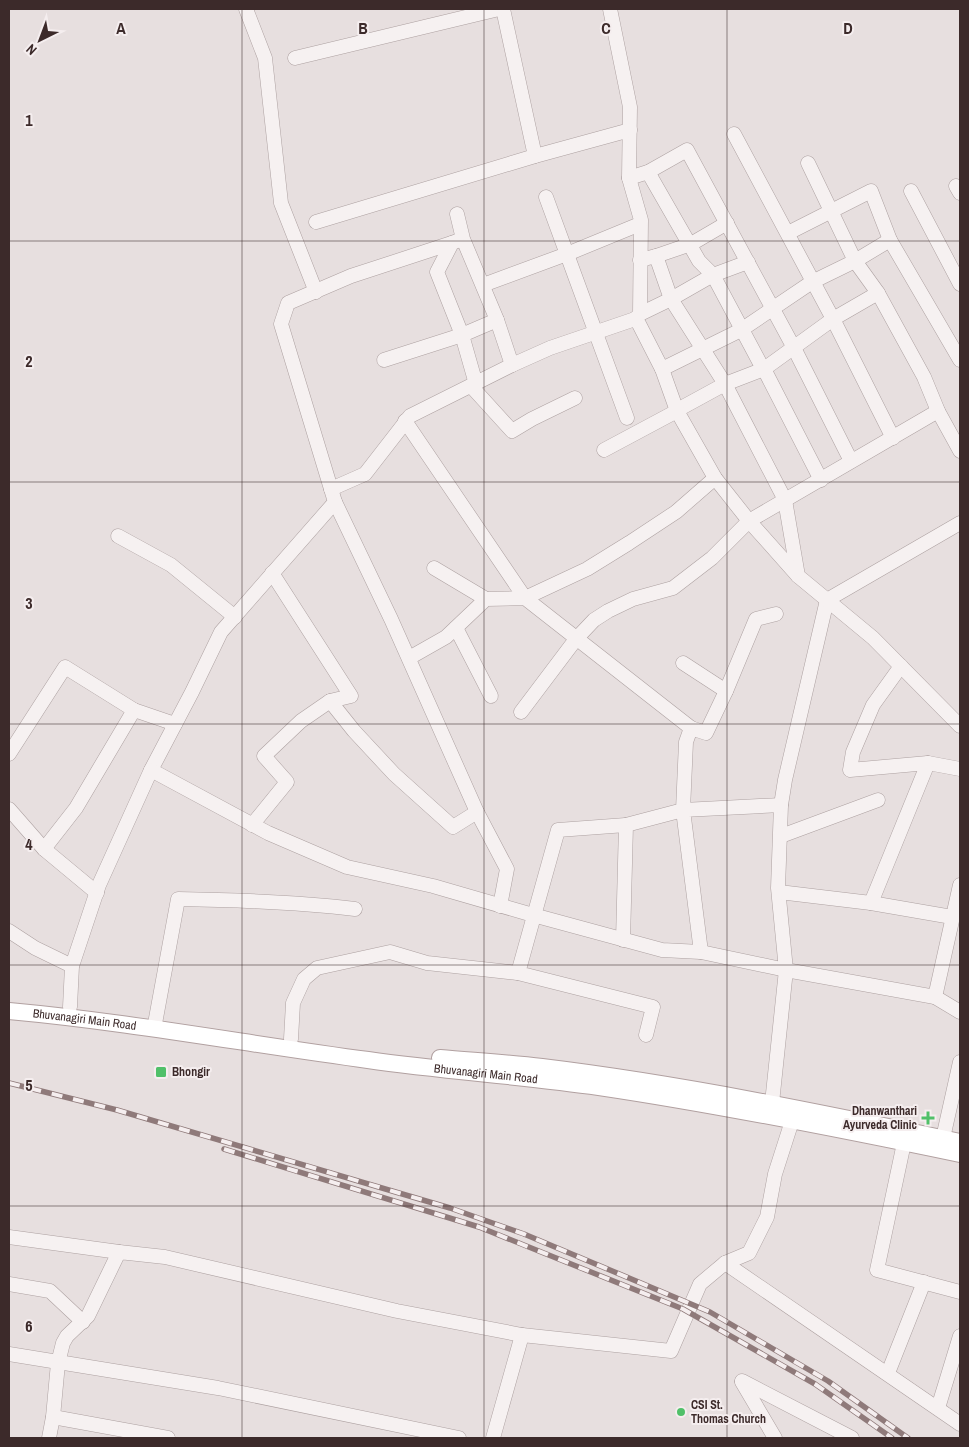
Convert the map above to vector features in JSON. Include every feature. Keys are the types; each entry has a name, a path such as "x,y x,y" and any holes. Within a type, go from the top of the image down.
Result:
{"main road":[{"name":"Bhuvanagiri Main Road","path":"9,999 70,1007 155,1024 371,1061 541,1079 682,1100 960,1154"},
{"name":"Bhuvanagiri Main Road","path":"9,1011 155,1024 291,1039 418,1056 541,1067 772,1103 960,1142"}],"street":[{"path":"246,9 265,58 281,203 316,292"},
{"path":"295,58 501,9 535,156"},
{"path":"610,9 630,107 629,178 641,220 637,316 679,410 715,478 798,576 873,638 960,726"},
{"path":"316,222 535,156 630,130"},
{"path":"734,134 788,233 893,438"},
{"path":"629,178 648,172 687,150 794,348 851,461"},
{"path":"808,163 856,261 878,293 924,378 938,412 960,451"},
{"path":"648,172 699,261 712,275 764,369 821,480"},
{"path":"911,191 960,284"},
{"path":"788,233 871,192 890,240 960,360"},
{"path":"546,197 627,418"},
{"path":"457,214 458,241 483,285 512,365"},
{"path":"640,260 690,244 727,223"},
{"path":"483,285 567,254 640,224"},
{"path":"662,370 741,330 812,282 856,261 890,240"},
{"path":"458,241 351,276 288,303 281,324 333,496 409,658 477,812 507,869 500,906"},
{"path":"458,241 437,272 462,335 473,385 512,432 532,419 575,398"},
{"path":"656,256 671,299 726,384 785,500 798,576"},
{"path":"70,1007 72,966 97,893 151,770 221,632 272,573 333,496 365,474 410,416 512,365 550,348 596,333 637,316 712,275 748,262"},
{"path":"604,450 726,384 764,369 833,320 878,293"},
{"path":"384,360 462,335 497,320"},
{"path":"522,712 576,639 594,620 608,610 633,599 673,588 712,558 750,521 938,412"},
{"path":"405,421 525,598 691,728 706,733 756,620 776,614"},
{"path":"434,568 486,599 525,598 587,569 629,543 676,512 715,478"},
{"path":"772,1103 786,970 778,892 781,804 827,600 960,523"},
{"path":"118,536 171,565 235,616"},
{"path":"252,825 287,782 264,756 301,721 330,701 351,696 272,573"},
{"path":"409,658 446,637 486,599"},
{"path":"456,628 491,696"},
{"path":"684,663 726,691"},
{"path":"901,666 873,704 853,752 850,770 928,763 960,769"},
{"path":"9,754 65,667 134,710 175,724"},
{"path":"330,701 394,774 453,827 477,812"},
{"path":"44,849 76,808 134,710"},
{"path":"691,728 686,742 683,810 701,952"},
{"path":"871,903 928,763"},
{"path":"151,770 252,825 347,868 433,886 533,916 662,950 701,952 786,970 935,997 960,1012"},
{"path":"781,836 878,800"},
{"path":"518,973 558,830 626,825 683,810 781,804"},
{"path":"9,809 44,849 97,893"},
{"path":"623,940 626,825"},
{"path":"935,997 960,885"},
{"path":"778,892 871,903 952,917"},
{"path":"155,1024 178,899 244,900 355,909"},
{"path":"9,931 34,948 72,966"},
{"path":"291,1039 294,1003 304,979 317,968 390,952 427,963 518,973 653,1007 646,1035"},
{"path":"943,1138 960,1062"},
{"path":"9,1237 119,1252 164,1256 397,1311 522,1335 671,1351 700,1284 725,1263 749,1253 767,1217 775,1174 792,1121"},
{"path":"904,1142 878,1270 960,1292"},
{"path":"49,1438 58,1363 65,1339 83,1322 93,1307 119,1252"},
{"path":"725,1263 960,1424"},
{"path":"888,1373 924,1282"},
{"path":"9,1284 50,1291 83,1322"},
{"path":"493,1438 522,1335"},
{"path":"938,1408 960,1336"},
{"path":"9,1354 218,1388 430,1435 459,1438"},
{"path":"775,1438 742,1381 852,1438"},
{"path":"53,1417 113,1433 168,1438"}],"railway":[{"path":"9,1083 117,1110 450,1208 524,1234 710,1312 828,1381 908,1438"},
{"path":"224,1149 479,1227 683,1309 815,1384 892,1438"}],"place":[{"name":"Bhongir","path":"161,1072"},
{"name":"Dhanwanthari Ayurveda Clinic","path":"928,1118"},
{"name":"CSI St. Thomas Church","path":"681,1412"}]}
